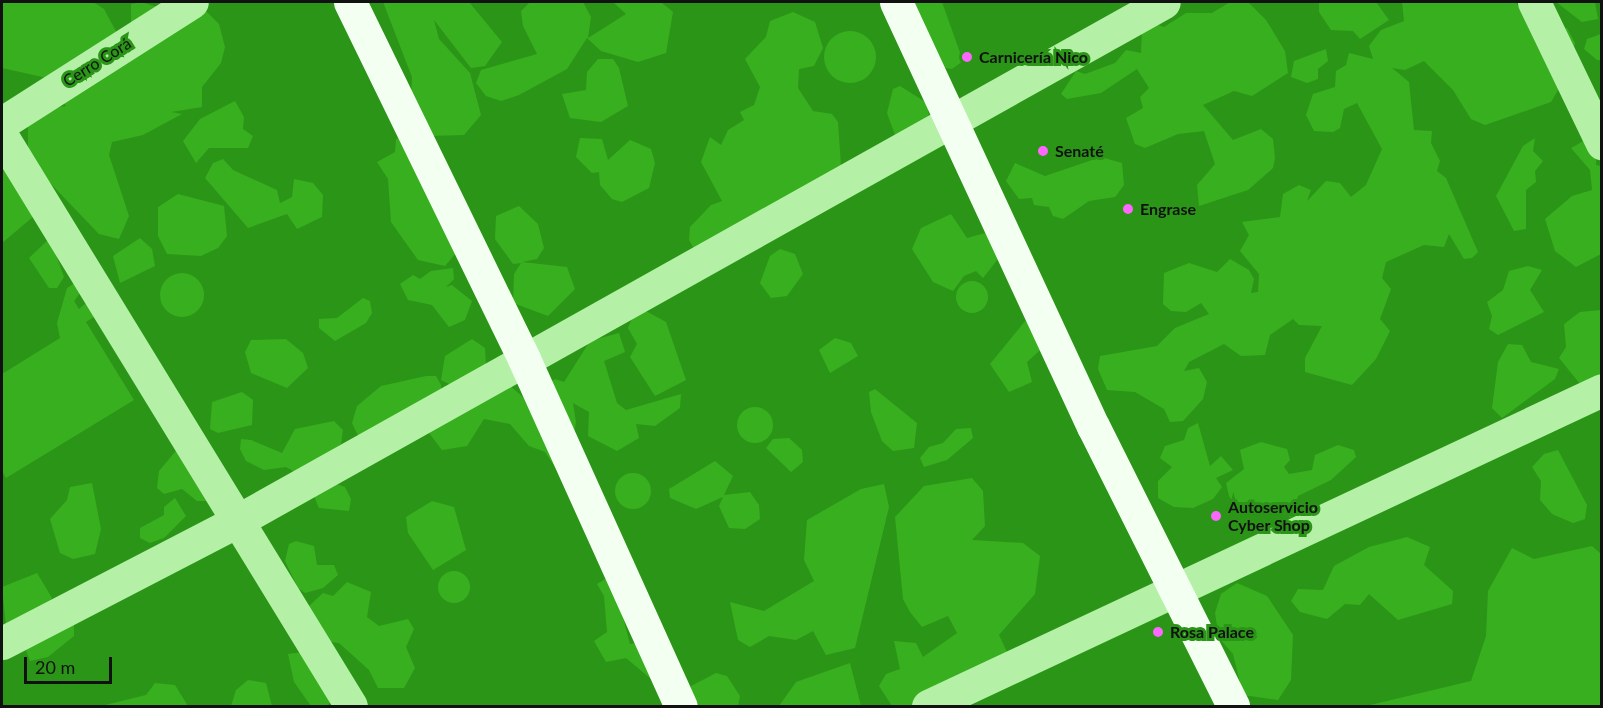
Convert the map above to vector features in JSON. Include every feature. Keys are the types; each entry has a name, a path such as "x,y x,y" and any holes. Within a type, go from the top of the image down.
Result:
{"main road":[{"path":"350,2 524,359 681,706"},
{"path":"896,2 954,119 1173,589 1233,706"}],"street":[{"name":"Cerro Corá","path":"2,123 192,2"},
{"path":"2,644 237,521 1164,2"},
{"path":"1534,2 1602,142"},
{"path":"2,136 351,706"},
{"path":"927,706 1602,390"}],"green space":[{"path":"2,2 93,2 104,9 118,35 131,26 131,4 141,2 164,9 206,11 219,24 225,47 221,63 202,87 202,107 171,112 182,114 143,135 112,142 109,155 129,216 119,239 99,234 28,160 28,126 47,109 66,106 47,78 2,68"},
{"path":"383,2 469,2 502,42 485,66 471,68 434,20 439,39 470,73 481,115 464,135 428,136 411,97 412,77"},
{"path":"530,2 583,2 591,17 588,38 626,14 613,2 662,3 673,12 666,53 638,62 601,51 587,38 567,69 519,95 501,101 486,96 476,83 481,70 537,54 523,26 521,11"},
{"path":"903,2 942,2 963,61 952,69 939,67"},
{"path":"1230,2 1248,2 1266,20 1285,51 1288,73 1252,96 1234,91 1203,105 1233,140 1261,129 1273,139 1275,158 1273,168 1248,190 1199,206 1197,185 1215,164 1204,131 1178,134 1145,148 1135,144 1126,118 1143,108 1140,97 1149,88 1137,69 1101,93 1067,99 1061,94 1076,71 1085,74 1115,63 1126,50 1141,53 1142,29 1152,23 1164,27 1186,13 1212,13"},
{"path":"1319,2 1376,2 1389,20 1360,39 1353,31 1331,30 1319,12"},
{"path":"1402,2 1516,2 1520,10 1560,30 1567,28 1575,43 1568,73 1551,102 1485,125 1471,119 1453,90 1424,61 1405,70 1392,68 1409,82 1414,130 1432,131 1431,143 1440,161 1437,171 1446,178 1478,252 1472,258 1464,259 1449,234 1444,247 1424,245 1386,262 1382,278 1391,289 1380,319 1390,331 1376,359 1352,385 1305,372 1305,358 1322,326 1299,325 1293,319 1270,335 1265,355 1241,356 1224,344 1189,362 1184,371 1199,368 1207,382 1203,399 1183,421 1170,422 1164,409 1135,392 1107,390 1098,369 1100,356 1157,346 1175,328 1209,314 1201,303 1186,312 1171,311 1163,304 1164,273 1189,263 1217,272 1230,259 1249,270 1254,279 1251,293 1258,292 1259,274 1240,251 1249,235 1242,222 1280,217 1283,194 1299,185 1311,190 1307,201 1326,181 1340,183 1351,197 1366,185 1382,149 1357,103 1344,109 1340,128 1333,132 1314,131 1306,115 1313,94 1335,87 1336,71 1346,65 1349,53 1373,59 1369,46 1381,30 1404,21"},
{"path":"1556,2 1595,2 1598,19 1582,22"},
{"path":"793,12 815,22 823,48 814,66 799,69 798,88 813,111 832,114 838,122 841,166 705,269 689,240 690,227 711,205 722,201 701,162 710,137 721,145 728,130 744,120 740,112 754,105 760,87 745,59 766,37 770,21"},
{"path":"845,31 855,31 864,35 872,43 876,57 872,71 864,79 855,83 845,83 836,79 828,71 824,62 824,52 828,43 836,35"},
{"path":"1601,34 1601,60 1597,60 1584,49 1587,39"},
{"path":"1326,49 1328,61 1318,69 1318,79 1307,83 1291,77 1294,61"},
{"path":"598,59 613,59 619,68 628,106 601,122 570,118 562,94 586,90 587,72"},
{"path":"900,86 927,103 929,117 899,146 887,113 893,89"},
{"path":"235,101 244,117 243,129 253,136 248,148 209,148 196,163 183,141 200,119"},
{"path":"406,137 461,247 445,266 418,260 391,222 388,179 377,162 395,152 396,139"},
{"path":"580,138 602,139 608,160 630,140 651,149 655,163 649,188 622,202 612,199 600,185 599,172 592,173 576,157"},
{"path":"1535,138 1533,151 1543,161 1535,171 1536,182 1526,190 1526,229 1514,231 1496,196 1523,146"},
{"path":"1589,138 1597,144 1596,165 1601,166 1601,254 1576,267 1555,251 1545,219 1572,196 1592,190 1590,170 1571,148"},
{"path":"2,156 34,216 2,243"},
{"path":"1101,157 1122,163 1124,185 1115,197 1089,201 1063,219 1053,216 1049,207 1034,205 1032,198 1019,199 1006,181 1015,163 1045,176"},
{"path":"223,159 233,170 277,190 280,203 292,197 294,179 313,183 323,195 322,217 297,229 287,214 248,228 205,178 213,163"},
{"path":"178,194 224,206 227,236 218,248 201,256 167,254 158,236 158,207"},
{"path":"519,206 538,224 544,248 537,259 522,262 567,267 575,289 548,316 513,303 514,274 521,263 513,264 495,239 496,216"},
{"path":"951,214 967,238 989,232 1001,255 983,278 976,271 964,276 953,291 933,282 912,249 921,228"},
{"path":"50,238 64,277 57,288 49,288 29,258"},
{"path":"140,238 152,249 155,266 120,283 113,256"},
{"path":"780,249 795,254 803,274 787,296 771,298 760,283 770,256"},
{"path":"1528,266 1542,270 1530,290 1544,312 1498,335 1489,329 1492,316 1487,302 1503,290 1509,271"},
{"path":"453,268 454,279 446,287 452,285 472,301 465,320 449,327 432,305 408,300 400,284 413,275 420,279 431,271"},
{"path":"182,273 197,280 204,295 197,310 182,317 167,310 160,295 167,280"},
{"path":"78,281 84,288 74,301 79,309 92,298 94,317 86,322 134,400 6,478 2,471 2,374 60,338 57,323 67,288"},
{"path":"972,281 983,286 988,297 983,308 972,313 961,308 956,297 961,286"},
{"path":"363,298 370,301 372,313 366,323 335,341 319,328 319,319 337,318"},
{"path":"637,306 666,322 686,380 655,396 630,357 637,344 628,328"},
{"path":"1601,310 1601,385 1585,390 1559,358 1566,347 1564,324 1580,312"},
{"path":"1030,315 1047,344 1027,362 1032,382 1009,392 990,364"},
{"path":"619,333 625,352 604,361 617,403 626,410 681,394 680,408 655,426 636,424 639,438 617,451 588,436 589,412 573,403 576,422 565,482 545,452 529,446 510,424 484,419 467,446 442,450 429,433 508,384 524,398 555,379 564,382 590,341"},
{"path":"835,338 851,343 858,356 830,373 819,350"},
{"path":"286,339 303,353 308,368 287,388 251,373 245,352 251,340"},
{"path":"472,339 485,348 486,367 453,386 441,380 445,356"},
{"path":"1508,344 1522,345 1531,362 1559,369 1555,379 1502,418 1492,408 1498,362"},
{"path":"436,376 441,385 441,406 360,440 352,423 357,406 381,386"},
{"path":"875,389 917,423 914,448 893,451 882,441 871,412 869,392"},
{"path":"242,392 253,400 252,425 218,433 210,429 212,402"},
{"path":"755,407 768,412 773,425 768,438 755,443 742,438 737,425 742,412"},
{"path":"334,421 343,430 341,444 298,474 286,467 264,470 246,461 240,449 241,439 251,440 282,453 295,429"},
{"path":"1198,423 1210,466 1221,456 1233,470 1216,478 1222,487 1213,499 1193,508 1174,507 1158,498 1158,481 1172,467 1160,458 1165,446 1184,440 1188,428"},
{"path":"971,428 973,438 947,460 924,467 920,458 929,447 943,443 956,429"},
{"path":"789,438 802,450 803,462 791,472 766,448 773,439"},
{"path":"1261,442 1287,449 1290,460 1284,467 1289,474 1312,470 1315,455 1338,445 1354,450 1356,457 1331,480 1298,496 1291,517 1267,509 1243,516 1229,496 1226,483 1244,469 1240,450"},
{"path":"180,446 209,501 197,501 182,489 164,494 157,488 159,471"},
{"path":"1558,450 1587,505 1585,519 1573,523 1552,514 1540,500 1541,481 1532,467 1544,454"},
{"path":"715,461 733,476 724,495 750,492 759,505 760,519 745,529 729,528 719,506 723,497 696,509 670,498 669,489"},
{"path":"633,473 646,478 651,491 646,504 633,509 620,504 615,491 620,478"},
{"path":"972,478 983,491 985,526 972,540 1023,543 1040,556 1035,594 999,635 1007,652 912,706 892,706 879,686 886,674 900,669 894,641 916,643 923,657 957,633 948,616 922,627 903,599 895,517 924,486"},
{"path":"331,482 345,487 351,499 349,511 319,508 314,496"},
{"path":"92,483 101,529 95,554 73,559 60,553 50,519 67,500 70,487"},
{"path":"884,484 889,507 855,648 826,655 813,631 796,640 769,636 750,647 738,640 730,602 764,611 814,581 804,560 807,520 861,489"},
{"path":"175,498 186,516 164,538 150,543 140,538 140,528 164,515 164,507"},
{"path":"432,501 454,507 466,550 433,570 408,533 406,517"},
{"path":"1407,537 1430,547 1424,565 1453,591 1452,604 1398,620 1369,594 1360,605 1345,604 1327,619 1300,612 1291,601 1298,589 1323,590 1334,566 1369,547"},
{"path":"296,541 314,546 317,565 334,565 338,575 323,588 305,593 298,588 285,561 289,544"},
{"path":"1592,546 1601,554 1601,706 1366,706 1471,681 1486,636 1488,591 1512,548 1534,559"},
{"path":"454,571 465,576 470,587 465,598 454,603 443,598 438,587 443,576"},
{"path":"37,573 52,598 39,620 6,626 2,587"},
{"path":"612,575 630,644 646,641 651,679 626,658 606,662 594,641 607,632 604,596 597,584"},
{"path":"347,582 371,592 367,617 379,626 408,619 414,629 406,647 415,668 404,688 378,688 369,670 339,643 323,641 308,607 323,593 333,596"},
{"path":"1237,583 1267,596 1293,635 1291,680 1278,700 1243,695 1233,654 1219,638 1215,613 1221,594"},
{"path":"74,617 74,636 48,657 30,661 22,640"},
{"path":"303,652 331,702 327,706 311,706 294,682 288,654"},
{"path":"850,663 861,706 779,706 796,682"},
{"path":"716,673 727,676 740,696 738,706 689,706 691,686"},
{"path":"248,680 266,683 272,706 231,706 236,690"},
{"path":"155,683 175,685 188,706 101,706 146,695"}],"place":[{"name":"Carnicería Nico","path":"967,57"},
{"name":"Senaté","path":"1043,151"},
{"name":"Engrase","path":"1128,209"},
{"name":"Autoservicio Cyber Shop","path":"1216,516"},
{"name":"Rosa Palace","path":"1158,632"}]}
